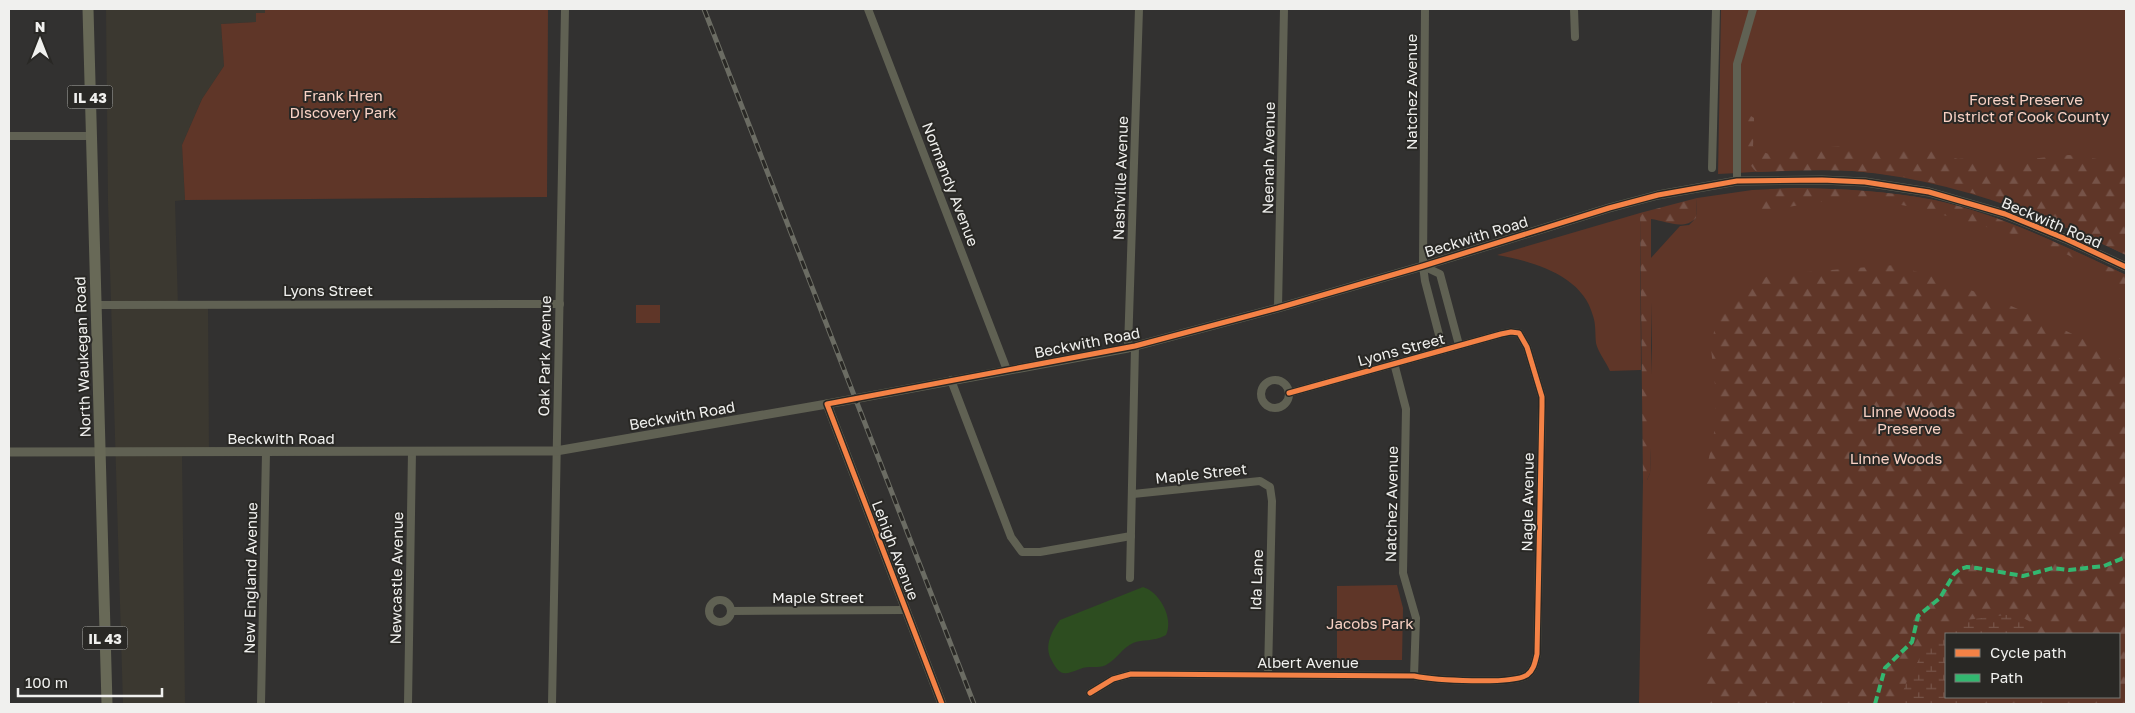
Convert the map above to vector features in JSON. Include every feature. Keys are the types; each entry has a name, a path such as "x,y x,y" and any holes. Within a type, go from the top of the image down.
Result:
{"main road":[{"name":"North Waukegan Road","path":"88,9 107,704"}],"street":[{"name":"Oak Park Avenue","path":"552,704 565,9"},
{"name":"Normandy Avenue","path":"868,9 1007,370"},
{"name":"Nashville Avenue","path":"1130,578 1133,494 1132,347 1139,9"},
{"name":"Neenah Avenue","path":"1278,308 1284,9"},
{"name":"Natchez Avenue","path":"1425,9 1423,266 1424,281 1443,350"},
{"path":"1574,9 1575,37"},
{"path":"1712,168 1716,9"},
{"path":"1737,181 1737,64 1753,9"},
{"path":"9,136 90,136"},
{"name":"Beckwith Road","path":"9,452 556,450 827,404 1132,347 1278,308 1423,266 1617,206 1695,187 1737,181 1822,180 1865,182 1929,192 1964,200 2005,214 2066,239 2126,268"},
{"path":"1423,266 1440,274 1459,345"},
{"name":"Lyons Street","path":"96,305 560,304"},
{"name":"Lyons Street","path":"1289,393 1459,345 1511,332 1520,333"},
{"name":"Nagle Avenue","path":"1520,333 1527,347 1542,397 1537,654 1535,665 1529,674"},
{"name":"Natchez Avenue","path":"1394,363 1406,409 1403,573 1416,618 1414,676"},
{"path":"952,380 1011,537 1022,552 1040,552 1131,536"},
{"name":"Lehigh Avenue","path":"827,404 942,704"},
{"name":"Newcastle Avenue","path":"408,704 412,451"},
{"name":"New England Avenue","path":"261,704 266,452"},
{"name":"Maple Street","path":"1133,494 1260,481 1270,487"},
{"name":"Ida Lane","path":"1268,674 1272,501 1270,487"},
{"name":"Maple Street","path":"731,611 905,610"},
{"name":"Albert Avenue","path":"1090,693 1113,679 1131,674 1414,676 1434,680 1512,680 1529,674"}],"shaded area":[{"path":"106,9 265,9 265,13 257,22 221,24 224,66 202,99 182,145 185,200 175,201 178,307 208,306 209,455 182,455 185,704 123,704 108,201"},
{"path":"1143,587 1155,594 1164,607 1168,621 1166,635 1157,639 1133,643 1110,663 1103,666 1083,668 1066,673 1060,672 1057,669 1048,649 1052,633 1060,620"}],"green space":[{"name":"Frank Hren Discovery Park","path":"265,9 548,9 547,197 185,200 182,145 202,99 224,66 221,24 256,22 256,13 265,13"},
{"name":"Forest Preserve District of Cook County","path":"1721,9 2126,9 2126,255 2028,213 1994,201 1926,182 1838,170 1786,170 1718,174"},
{"path":"1751,116 1754,118 1753,146 1757,150 1769,154 1839,146 1874,149 1924,149 1958,159 2008,161 2069,155 2104,160 2126,166 2126,255 2028,212 1959,189 1924,181 1852,171 1757,172 1749,161 1746,147 1748,118"},
{"name":"Linne Woods","path":"1797,188 1900,194 1934,200 1959,206 2008,223 2056,242 2126,275 2126,704 1639,704 1643,480 1647,480 1650,473 1651,448 1652,346 1650,259 1680,226 1689,225 1696,218 1697,198 1752,190"},
{"path":"1797,188 1883,193 1917,197 1959,206 2032,232 2126,275 2126,288 2068,255 2040,242 1918,208 1879,201 1852,201 1820,202 1756,212 1753,208 1754,201 1770,189"},
{"path":"1697,198 1696,218 1691,222 1680,225 1651,219 1651,448 1650,473 1647,480 1643,480 1640,213"},
{"path":"1640,213 1641,370 1610,371 1596,343 1593,316 1579,290 1554,272 1540,266 1497,255"},
{"name":"Linne Woods","path":"1894,265 1954,284 2042,319 2126,362 2126,704 1704,704 1702,576 1704,482 1716,423 1715,385 1711,348 1716,321 1733,293 1770,275"},
{"path":"636,305 660,305 660,323 636,323"},
{"name":"Jacobs Park","path":"1397,585 1403,608 1402,660 1337,660 1337,586"},
{"path":"2015,614 2029,621 2029,633 1945,633 1945,698 1977,698 1972,704 1902,704 1901,697 1906,683 1923,652 1957,621"}],"railway":[{"path":"704,9 974,704"}],"marked path":[{"path":"1875,704 1885,668 1912,642 1918,616 1940,598 1954,574 1960,569 1967,567 1977,568 2023,576 2053,568 2069,570 2104,566 2126,557"}],"cycle path":[{"path":"942,704 827,404 1135,346 1278,308 1423,266 1609,208 1658,195 1737,181 1822,180 1865,182 1929,192 2005,214 2066,239 2126,267"},
{"path":"1090,693 1113,679 1131,674 1414,676 1489,681 1518,678 1527,675 1531,671 1537,654 1542,397 1527,347 1519,333 1501,334 1289,393"}],"park label":[{"name":"Linne Woods Preserve","path":"1909,420"}]}
